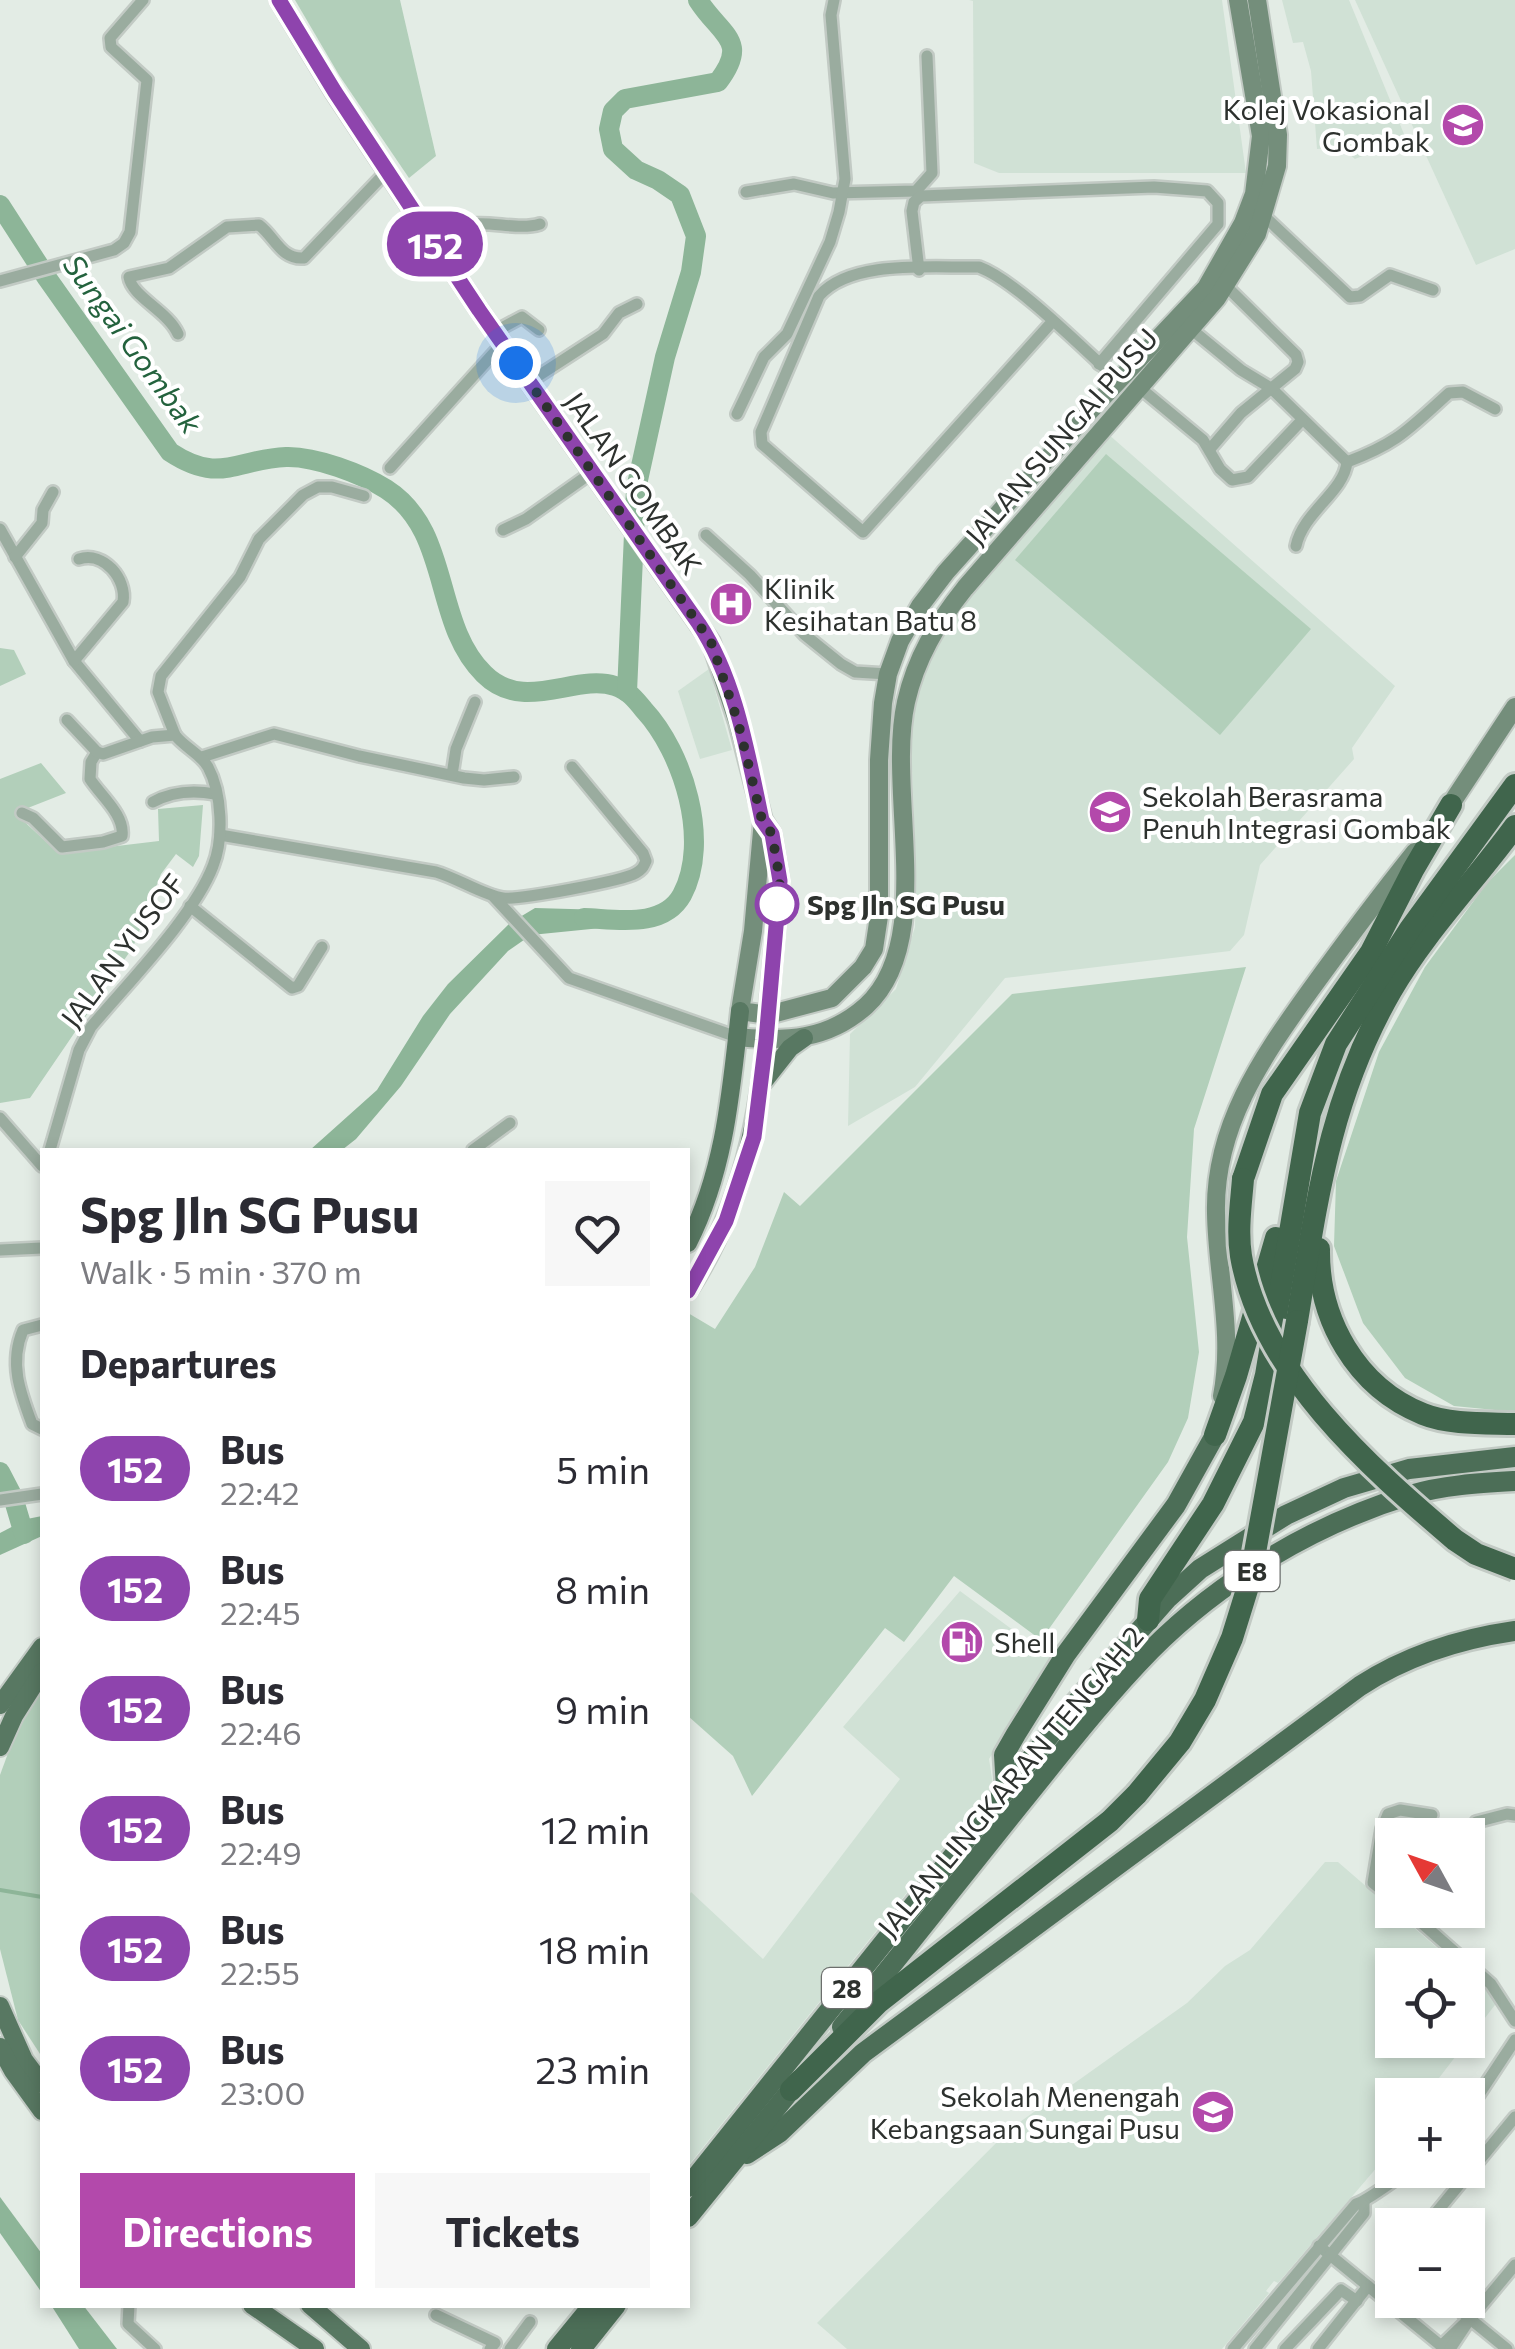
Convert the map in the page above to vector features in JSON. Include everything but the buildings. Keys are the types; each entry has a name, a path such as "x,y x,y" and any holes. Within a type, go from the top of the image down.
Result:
{"highway":[{"path":"1311,1036 1515,785"},
{"name":"E8","path":"1148,1620 1150,1599 1213,1504 1254,1422 1266,1375 1310,1113 1336,1044 1372,985 1515,785"},
{"path":"1452,805 1371,952 1272,1094 1242,1179 1241,1252 1247,1281 1272,1343 1295,1382 1424,1514 1476,1554 1515,1569"},
{"name":"E8","path":"791,2090 879,2002 1110,1820 1180,1742 1205,1700 1232,1638 1250,1580 1324,1161 1354,1065 1392,989 1515,826"},
{"path":"1006,1788 1004,1756 1016,1734 1066,1654 1176,1505 1214,1436 1266,1277 1310,1113"},
{"path":"1324,1161 1319,1266 1327,1314 1348,1354 1379,1388 1426,1416 1515,1424"},
{"name":"JALAN LINGKARAN TENGAH 2","path":"690,2184 1006,1788 1148,1620 1200,1569 1286,1514 1344,1488 1409,1469 1515,1457"},
{"name":"JALAN LINGKARAN TENGAH 2","path":"690,2216 1090,1718 1185,1619 1251,1569 1366,1510 1413,1494 1515,1481"},
{"path":"730,2166 779,2132 863,2053 1360,1686 1383,1671 1434,1649 1515,1631"},
{"path":"558,2349 590,2308"},
{"path":"580,2349 614,2308"}],"main road":[{"name":"JALAN GOMBAK","path":"279,0 436,246 711,642 734,709 762,820 753,932 726,1132 704,1211 690,1239"},
{"name":"JALAN SUNGAI PUSU","path":"740,1011 768,1015 807,1008 832,998 849,984 874,948 880,886 879,760 888,674 900,641 920,606 1118,380 1206,288 1244,223 1254,194 1261,136 1238,0"},
{"name":"JALAN SUNGAI PUSU","path":"737,1037 804,1038 840,1026 875,997 892,972 900,950 904,877 901,760 906,704 922,651 965,588 1226,286 1251,245 1277,166 1278,135 1257,0"},
{"path":"1214,1436 1227,1351 1216,1212 1223,1146 1238,1105 1259,1063 1452,805 1515,707"},
{"name":"JALAN GOMBAK","path":"690,1287 726,1221 754,1137 780,881 772,834 762,820"},
{"path":"772,974 776,984 807,1008"},
{"path":"760,1088 776,1062 804,1038"},
{"path":"0,1705 40,1649"},
{"path":"0,1747 40,1675"},
{"path":"0,2006 24,2060 40,2081"},
{"path":"0,2047 40,2108"},
{"path":"256,2308 315,2349"},
{"path":"281,2308 281,2327"},
{"path":"313,2308 361,2349"}],"street":[{"path":"0,282 114,250 130,232 147,80 112,47 110,38 143,0"},
{"path":"737,414 764,357 786,334 830,242 842,194 845,179 831,15 834,0"},
{"path":"746,192 794,184 842,194 916,191 932,173 927,56"},
{"path":"178,334 172,320 132,287 129,276 169,268 227,226 236,225 259,226 283,252 294,259 304,258 387,171"},
{"path":"919,270 912,211 921,196 1154,188 1207,191 1218,203 1218,224 1099,364"},
{"path":"1264,214 1350,297 1360,296 1390,274 1433,290"},
{"path":"436,246 458,228 470,225 527,228 540,224"},
{"path":"1052,322 863,532 762,444 760,432 819,296 832,282 862,271 979,268 994,273 1052,322 1118,380"},
{"path":"1210,449 1241,413 1295,369 1298,362 1296,355 1226,286"},
{"path":"528,382 604,334 618,314 637,304"},
{"path":"390,468 498,338 522,317 539,330"},
{"path":"1191,329 1270,388 1347,462"},
{"path":"1139,387 1210,449 1220,469 1232,480 1248,477 1302,420"},
{"path":"1347,462 1377,451 1409,432 1449,393 1463,392 1495,410"},
{"path":"1296,546 1306,520 1338,482 1347,462"},
{"path":"503,530 526,520 591,473"},
{"path":"364,496 318,487 302,495 259,539 240,577 161,676 158,692 175,735 202,757 274,734 452,775 484,780 514,777"},
{"path":"15,557 42,523 52,492"},
{"path":"0,529 74,661 140,741"},
{"path":"706,535 841,664 856,672 888,674"},
{"path":"74,661 123,602 125,592 122,581 98,558 79,559"},
{"path":"452,775 456,749 475,702"},
{"path":"67,720 97,752 118,751 140,741 175,735"},
{"path":"22,814 33,818 62,848 122,836 119,816 90,778 91,762 97,752"},
{"name":"JALAN YUSOF","path":"51,1148 79,1050 91,1027 190,906 214,865 220,835 216,794 214,780 202,757"},
{"path":"493,896 550,893 621,877 644,867 643,853 572,767"},
{"path":"152,802 184,792 216,794"},
{"path":"220,835 464,880 493,896 568,978 737,1037"},
{"path":"190,906 292,988 298,986 322,947"},
{"path":"0,1118 40,1164"},
{"path":"476,1148 510,1122"},
{"path":"0,1250 40,1248"},
{"path":"40,1326 23,1330 16,1381 32,1424 40,1428"},
{"path":"2,1499 40,1494"},
{"path":"1386,1818 1400,1810 1432,1815"},
{"path":"1485,1820 1515,1816"},
{"path":"1429,1928 1491,1984 1515,2021"},
{"path":"1485,2085 1515,2040"},
{"path":"1440,2208 1515,2117"},
{"path":"1234,2349 1356,2204 1379,2188"},
{"path":"1255,2349 1364,2213 1364,2202"},
{"path":"1319,2246 1446,2348 1515,2265"},
{"path":"1318,2349 1368,2286"},
{"path":"1285,2349 1341,2290 1357,2301"},
{"path":"129,2308 128,2324 155,2349"},
{"path":"436,2315 494,2343 490,2349"},
{"path":"1470,2319 1507,2349"},
{"path":"510,2349 530,2322"}],"shaded area":[{"path":"295,0 400,0 436,156 409,178 339,75"},
{"path":"969,0 1222,0 1246,173 999,173 974,163 973,1"},
{"path":"1282,0 1349,0 1406,139 1355,159 1345,150 1334,154 1332,148 1317,149 1311,71 1303,42 1293,43"},
{"name":"Kolej Vokasional Gombak","path":"1355,0 1515,0 1515,249 1476,265"},
{"name":"Sekolah Berasrama Penuh Integrasi Gombak","path":"1107,433 1395,686 1352,748 1354,759 1260,865 1244,935 1230,951 1005,978 915,1087 848,1126 850,1034 896,989 915,927 911,743 919,672 954,605"},
{"path":"1106,454 1311,629 1220,735 1015,560"},
{"path":"0,648 14,650 26,674 0,686"},
{"path":"709,669 732,750 700,759 678,691"},
{"path":"41,763 66,793 15,813 58,853 159,841 158,809 203,805 199,856 193,867 176,854 161,874 133,947 30,1098 0,1103 0,779"},
{"path":"1515,855 1515,1412 1454,1406 1405,1378 1363,1323 1334,1246 1336,1181 1379,1052 1425,967 1487,883"},
{"path":"535,908 606,910 611,927 531,935 508,951 450,1014 401,1086 356,1139 345,1148 312,1148 377,1090 448,984 510,923"},
{"path":"1246,967 1194,1129 1187,1237 1199,1352 1188,1418 1168,1462 1041,1640 954,1576 904,1642 885,1628 752,1796 733,1756 690,1718 690,1314 715,1329 755,1267 784,1192 800,1206 1012,994"},
{"path":"40,1516 40,1537 0,1555 0,1533"},
{"path":"960,1591 1052,1659 989,1759 993,1785 690,2164 690,1894 763,1959 900,1779 843,1727"},
{"path":"40,1690 40,2054 18,2020 0,1949 0,1775 14,1737"},
{"name":"Sekolah Menengah Kebangsaan Sungai Pusu","path":"1325,1862 1338,1862 1375,1894 1375,1928 1414,1928 1437,1948 1375,1948 1375,2058 1454,2058 1439,2078 1375,2078 1375,2170 1278,2283 1274,2281 1266,2291 1269,2293 1222,2349 847,2349 817,2323 1010,2129 1187,2003 1225,1966 1250,1950"},
{"name":"Sekolah Menengah Kebangsaan Sungai Pusu","path":"1485,1989 1498,2001 1485,2018"},
{"path":"0,2197 40,2251 40,2290 0,2233"},
{"path":"53,2308 85,2308 117,2349 79,2349"}],"waterway":[{"path":"627,692 636,489 665,357 691,272 696,236 680,195 636,170 613,149 609,129 613,111 625,99 718,82 732,57 732,47 698,0"},
{"name":"Sungai Gombak","path":"0,205 170,452 187,462 215,469 298,457 338,467 376,483 407,507 422,528 456,629 484,674 516,691 600,683 615,686 641,706 658,728 681,773 693,824 690,873 682,895 663,913 638,920 584,918"},
{"path":"0,1472 13,1497 24,1534"},
{"path":"0,1890 40,1897"}],"bus line":[{"name":"152","path":"279,0 479,310 711,642 727,683 762,820 772,834 780,881 754,1137 726,1221 690,1288"}],"place":[{"name":"Kolej Vokasional Gombak","path":"1463,125"},
{"name":"Klinik Kesihatan Batu 8","path":"731,604"},
{"name":"Sekolah Berasrama Penuh Integrasi Gombak","path":"1110,812"},
{"name":"Spg Jln SG Pusu","path":"777,904"},
{"name":"Shell","path":"962,1642"},
{"name":"Sekolah Menengah Kebangsaan Sungai Pusu","path":"1213,2112"}],"route":[{"path":"516,363 711,642 727,683 762,820 772,834 780,881 777,904"}]}
